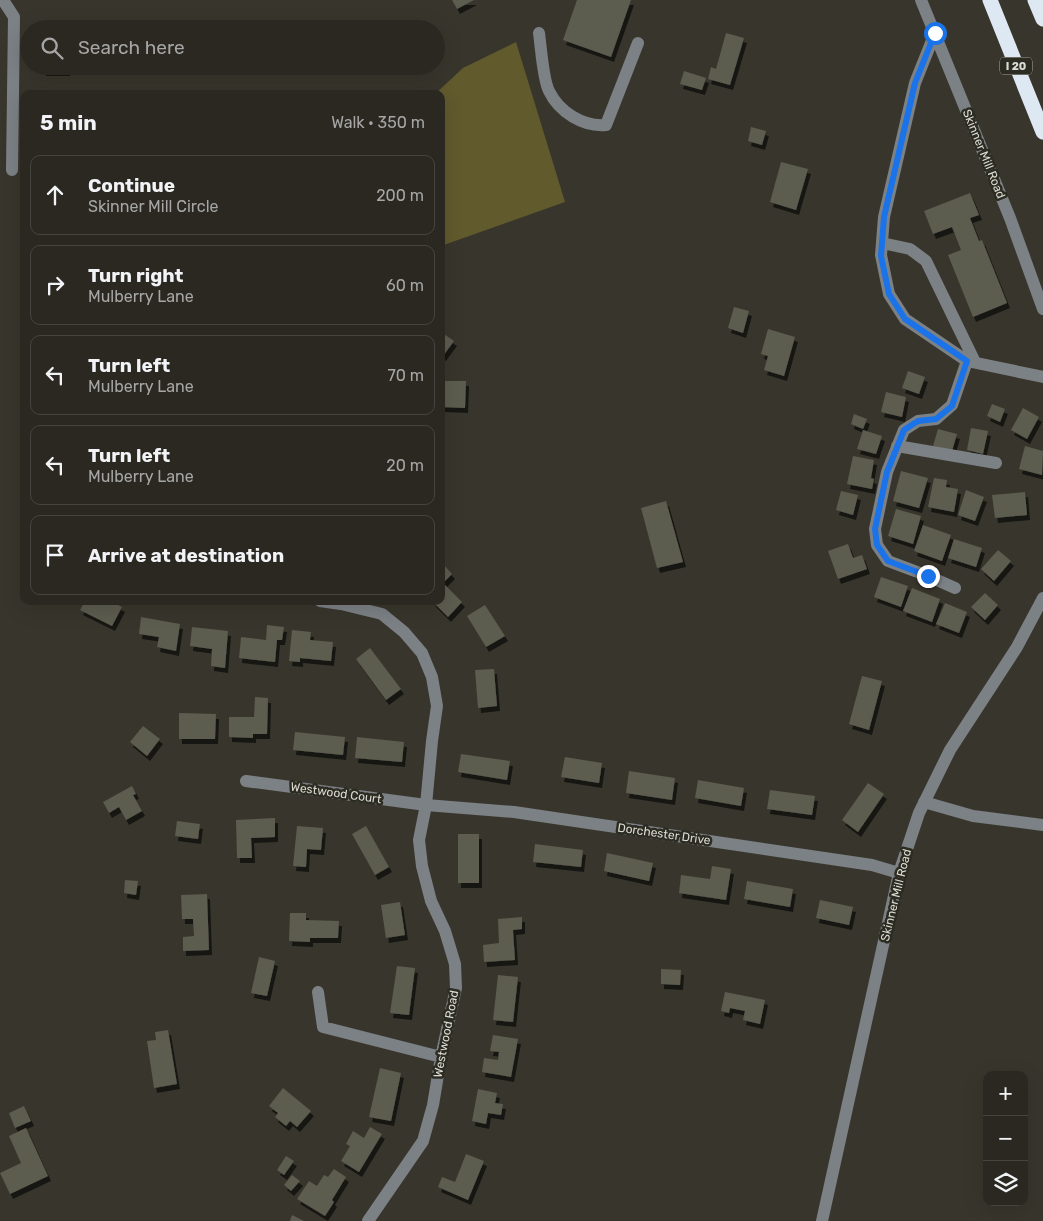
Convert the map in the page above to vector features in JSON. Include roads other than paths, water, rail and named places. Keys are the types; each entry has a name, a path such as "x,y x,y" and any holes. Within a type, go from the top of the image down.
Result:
{"highway":[{"name":"I 20","path":"990,0 1043,132"},
{"path":"1035,0 1043,19"}],"street":[{"path":"3,0 14,17 12,170"},
{"name":"Skinner Mill Road","path":"922,0 1010,218 1043,309"},
{"path":"539,33 548,90 560,107 576,119 597,126 606,125 638,43"},
{"path":"935,33 915,83 884,217 881,256 889,294 905,319 971,362 1043,377"},
{"path":"882,243 910,249 926,261 971,362 952,406 936,419 918,421 904,430 887,472 875,529 877,545 888,561 955,588"},
{"path":"898,446 996,464"},
{"name":"Skinner Mill Road","path":"822,1221 900,873 919,813 950,750 1017,647 1043,598"},
{"name":"Westwood Road","path":"345,605 382,614 404,632 422,653 432,677 437,706 426,805 419,840 422,866 431,901 445,931 455,964 456,988 433,1105 423,1141 368,1221"},
{"name":"Westwood Court","path":"246,781 426,805"},
{"path":"924,802 974,816 1043,825"},
{"name":"Dorchester Drive","path":"426,805 514,812 872,865 900,873"},
{"path":"318,992 323,1027 441,1057"}]}
